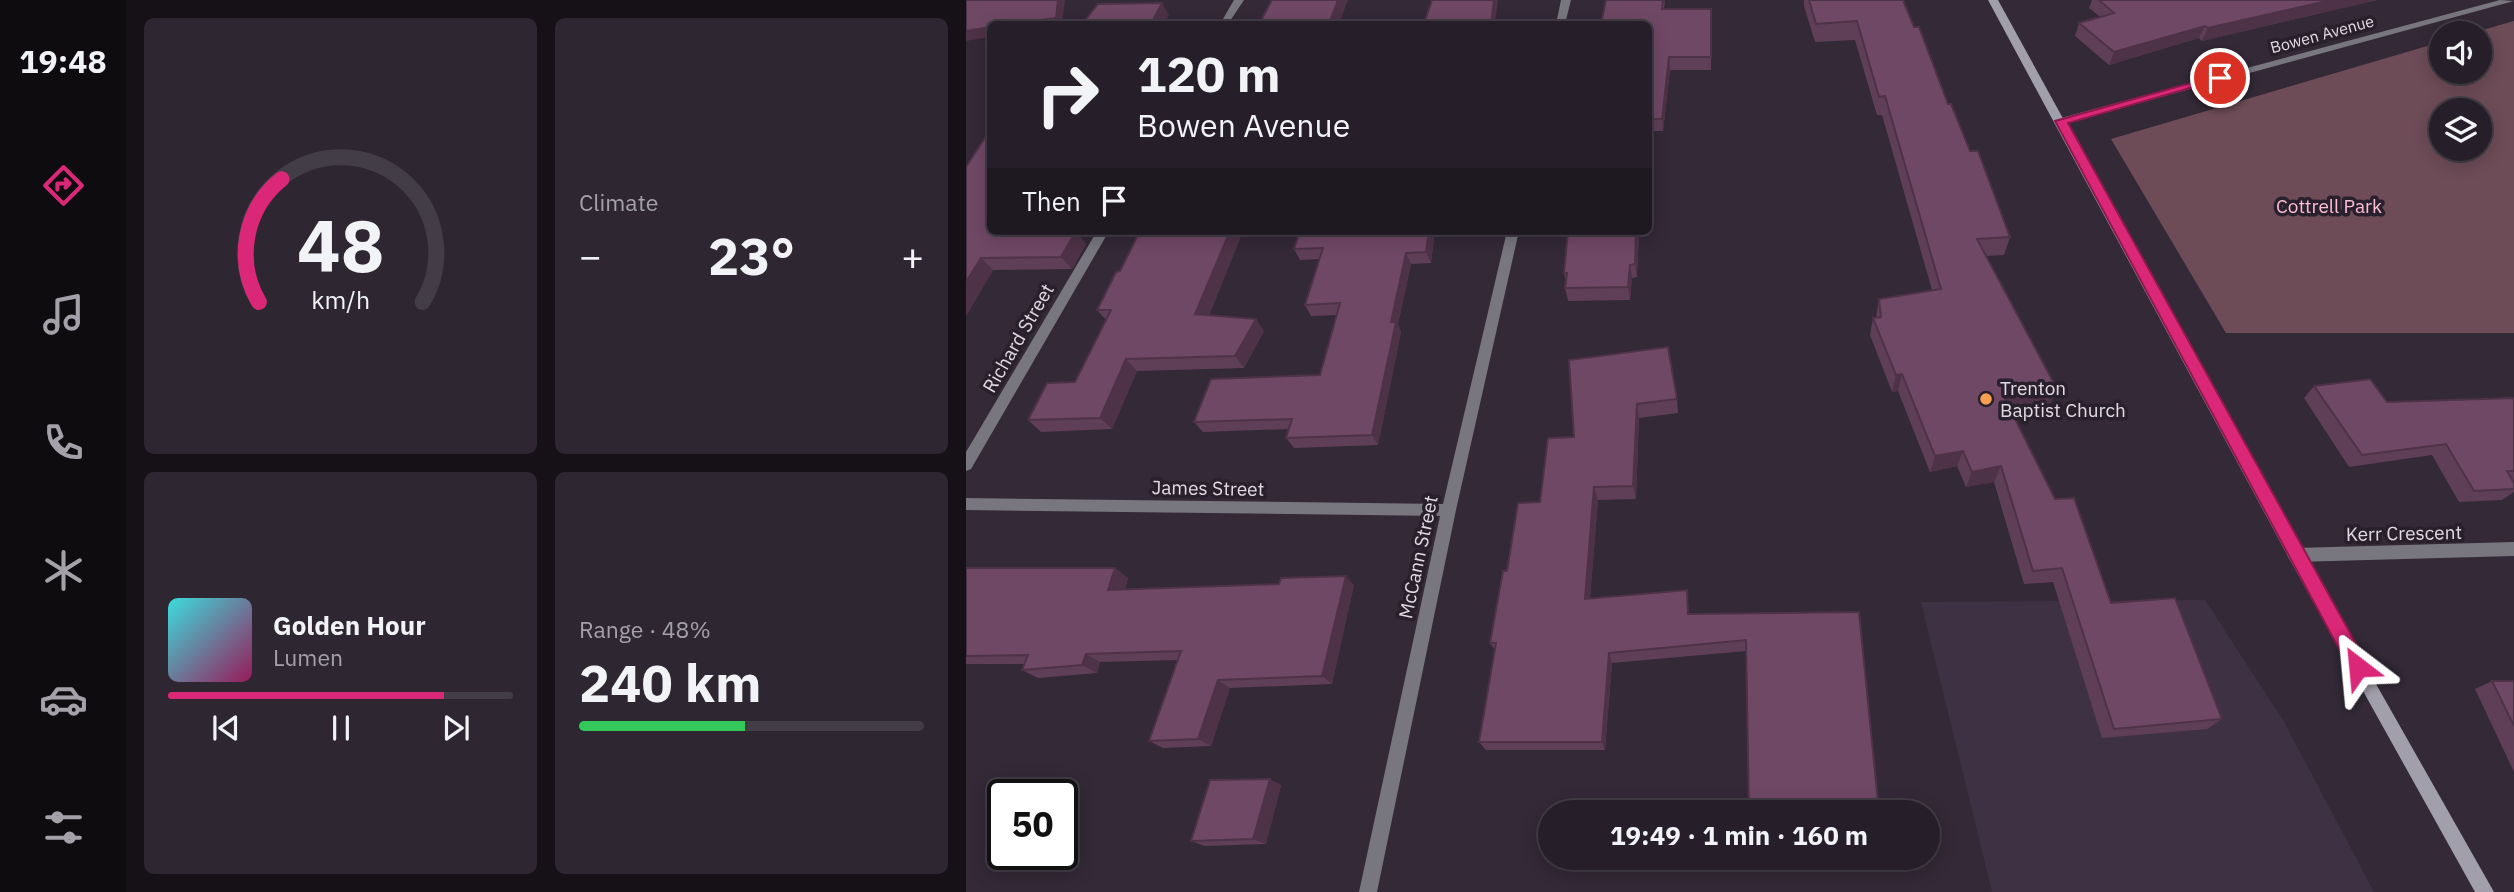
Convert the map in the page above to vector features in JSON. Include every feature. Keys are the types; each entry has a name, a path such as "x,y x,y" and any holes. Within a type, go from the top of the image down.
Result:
{"main road":[{"path":"1993,0 2295,555 2485,892"}],"street":[{"path":"1226,21 1238,0"},
{"path":"1561,21 1566,0"},
{"name":"Bowen Avenue","path":"2061,121 2510,0"},
{"name":"Richard Street","path":"966,465 1101,235"},
{"name":"McCann Street","path":"1368,892 1449,510 1512,235"},
{"name":"James Street","path":"966,504 1449,510"},
{"name":"Kerr Crescent","path":"2295,555 2514,549"}],"shaded area":[{"path":"2205,600 2283,720 2374,892 1992,892 1921,602"}],"green space":[{"name":"Cottrell Park","path":"2514,21 2514,333 2226,333 2111,139 2429,46 2429,84 2492,84 2492,27"}],"building":[{"path":"966,0 1058,0 1056,18 987,21 987,28 966,31"},
{"path":"1272,0 1338,0 1330,21 1261,21"},
{"path":"1432,0 1494,0 1491,21 1425,21"},
{"path":"1606,0 1663,0 1662,9 1711,9 1711,57 1669,57 1662,119 1652,119 1652,21 1602,21"},
{"path":"1809,0 1903,0 1914,27 1919,27 1948,104 1951,104 1970,151 1978,151 2010,237 1977,239 2057,389 2005,399 2055,499 2074,498 2111,603 2175,598 2222,719 2114,729 2062,568 2033,571 2001,466 1972,472 1963,451 1935,456 1902,374 1896,375 1873,318 1881,317 1879,299 1941,289 1885,96 1879,97 1857,21 1816,24"},
{"path":"2099,0 2331,0 2208,28 2205,26 2114,52 2079,23 2114,13"},
{"path":"1162,3 1153,21 1084,21 1098,4"},
{"path":"987,135 987,235 1074,235 1061,257 981,258 966,282 966,167"},
{"path":"1138,235 1228,235 1195,314 1256,319 1235,356 1126,359 1100,418 1028,420 1047,383 1075,382 1111,310 1097,310 1116,272 1120,271"},
{"path":"1299,235 1428,235 1426,252 1406,253 1391,322 1396,322 1372,435 1286,438 1292,419 1194,422 1211,379 1320,375 1340,303 1305,305 1323,248 1294,249"},
{"path":"1568,235 1636,235 1635,264 1630,265 1628,287 1565,288 1567,273 1564,273"},
{"path":"1668,347 1677,399 1637,404 1633,486 1594,487 1585,599 1687,590 1688,614 1859,612 1878,800 1749,800 1746,640 1609,653 1602,742 1479,742 1496,643 1490,643 1503,571 1507,571 1518,503 1540,502 1548,438 1574,437 1569,360"},
{"path":"2370,379 2387,402 2514,398 2514,471 2507,471 2514,483 2514,489 2474,491 2446,444 2362,455 2314,386"},
{"path":"966,568 1115,568 1108,590 1279,584 1281,578 1346,576 1322,676 1218,680 1198,739 1149,741 1181,651 1086,654 1082,665 1022,670 1028,655 966,656"},
{"path":"2492,681 2514,681 2514,726"},
{"path":"1270,779 1253,839 1191,841 1210,780"}],"place":[{"name":"Trenton Baptist Church","path":"1986,399"}],"route":[{"path":"2220,78 2061,121 2358,667"}]}
